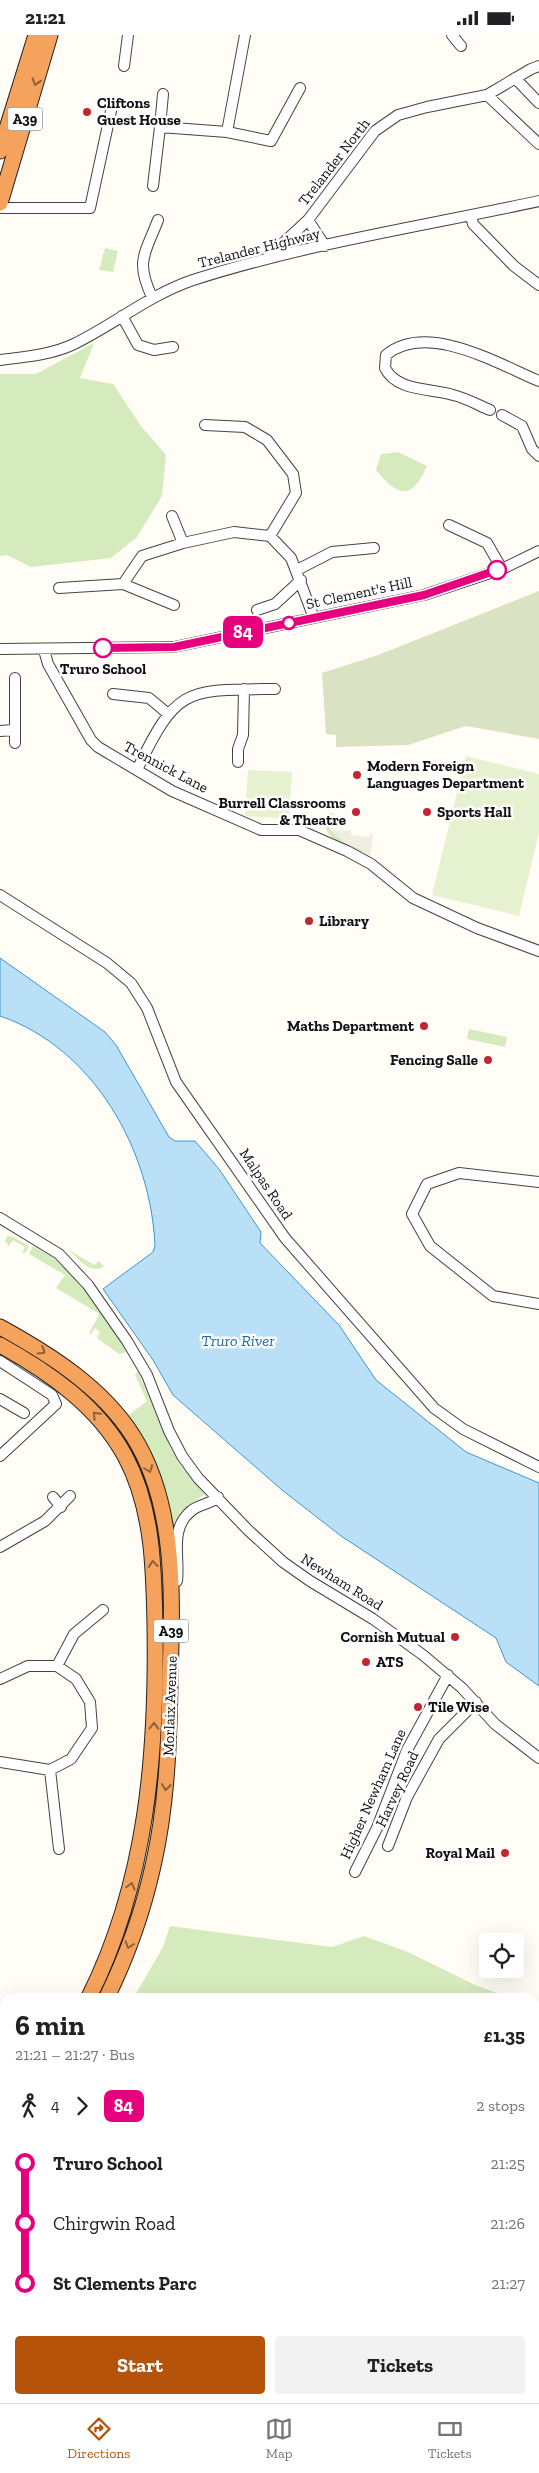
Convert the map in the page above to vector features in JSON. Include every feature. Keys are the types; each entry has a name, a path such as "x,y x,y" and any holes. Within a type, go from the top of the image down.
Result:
{"highway":[{"name":"A39","path":"0,151 36,35"},
{"name":"A39","path":"0,203 50,35"},
{"name":"Morlaix Avenue","path":"0,1327 48,1355 112,1409 133,1436 149,1467 161,1507 170,1568 171,1621 170,1739 163,1810 146,1894 127,1952 109,1993"},
{"name":"Morlaix Avenue","path":"0,1345 61,1384 86,1405 108,1430 126,1458 138,1485 150,1535 154,1567 155,1641 154,1741 149,1797 140,1852 125,1908 109,1954 91,1993"}],"street":[{"path":"124,66 128,35"},
{"path":"227,132 245,35"},
{"path":"452,35 461,46"},
{"path":"539,66 514,78 487,95 539,144"},
{"path":"514,78 539,103"},
{"path":"160,127 227,132 271,141 300,88"},
{"path":"153,186 163,94"},
{"name":"Trelander North","path":"265,260 308,220 375,131 386,121 426,107 487,95"},
{"path":"0,208 90,208 110,111"},
{"name":"Trelander Highway","path":"0,360 34,356 72,345 152,297 192,281 265,260 325,246 539,201"},
{"path":"470,216 473,224 514,266 539,285"},
{"path":"152,297 144,279 142,265 158,220"},
{"path":"308,220 325,246"},
{"path":"122,316 138,345 154,349 173,347"},
{"path":"490,410 452,394 408,387 387,371 384,363 386,355 395,349 412,344 431,342 448,344 539,381"},
{"path":"502,415 522,426 532,449 539,456"},
{"path":"205,425 245,427 267,439 293,474 296,493 270,536"},
{"path":"172,516 183,543"},
{"path":"449,525 486,543 502,569"},
{"path":"123,584 142,556 183,543 234,532 270,536 291,558 314,618"},
{"path":"297,570 332,552 374,547"},
{"name":"St Clement's Hill","path":"0,649 44,650 174,647 424,595 502,569 539,551"},
{"path":"257,611 275,604 301,580"},
{"path":"59,588 123,584 174,605"},
{"name":"Trennick Lane","path":"44,650 48,663 91,740 137,770 172,791 261,830 299,830 347,851 370,864 413,898 477,928 539,951"},
{"path":"14,743 15,679"},
{"path":"137,770 167,713 181,701 196,693 214,689 275,689"},
{"path":"242,757 238,749 243,735 244,689"},
{"path":"113,694 144,697 167,713"},
{"path":"0,731 13,730"},
{"name":"Malpas Road","path":"0,895 108,963 131,983 146,1008 176,1082 285,1238 434,1408 463,1429 539,1467"},
{"path":"539,1182 459,1173 427,1184 412,1214 430,1246 493,1295 539,1304"},
{"name":"Newham Road","path":"0,1218 59,1254 79,1274 132,1349 151,1383 171,1437 182,1456 198,1478 248,1530 283,1562 312,1583 373,1619 448,1675 476,1702 495,1724 539,1758"},
{"path":"0,1361 52,1395 56,1401 54,1408 0,1456"},
{"path":"0,1399 24,1413"},
{"path":"0,1547 34,1529 61,1507 70,1496"},
{"path":"53,1497 61,1507"},
{"path":"171,1621 177,1577 178,1529 182,1520 192,1510 218,1497"},
{"path":"57,1666 74,1633 102,1609"},
{"path":"0,1679 28,1666 57,1666 76,1679 90,1702 92,1728 71,1759 50,1770 0,1762"},
{"name":"Higher Newham Lane","path":"355,1872 377,1828 407,1750 448,1675"},
{"name":"Harvey Road","path":"388,1846 407,1797 439,1739 476,1702"},
{"path":"50,1770 59,1849"}],"green space":[{"path":"105,248 118,251 113,272 99,270"},
{"path":"94,343 80,378 113,384 141,426 166,455 162,496 137,537 111,558 31,567 7,555 0,556 0,374 36,374"},
{"path":"398,452 427,466 416,485 410,490 398,490 376,470 381,454"},
{"path":"539,591 539,739 466,726 408,745 336,747 336,735 326,734 322,673 378,655"},
{"path":"466,756 539,774 539,833 519,916 432,895"},
{"path":"248,770 292,772 289,819 245,816"},
{"path":"327,813 332,813 331,830 344,842 362,850 362,853 347,848 328,833 326,829"},
{"path":"469,1029 507,1037 505,1047 467,1039"},
{"path":"7,1236 13,1237 29,1246 26,1252 22,1253 25,1247 13,1240 9,1246 5,1241"},
{"path":"33,1246 56,1259 77,1279 123,1343 126,1349 124,1353 119,1354 97,1338 100,1332 95,1328 91,1334 89,1333 99,1315 98,1313 56,1288 65,1275 29,1254"},
{"path":"69,1250 94,1265 99,1261 104,1267 93,1269 84,1265"},
{"path":"0,1333 61,1371 97,1401 94,1404 0,1339"},
{"path":"138,1371 171,1449 181,1466 205,1494 180,1512 171,1531 126,1417 147,1401 135,1375"},
{"path":"134,1895 139,1895 128,1931 104,1993 97,1993"},
{"path":"170,1926 332,1947 364,1936 408,1952 475,1985 497,1993 136,1993 163,1947"}],"shaded area":[{"path":"332,813 335,814 333,830 351,831 351,835 369,837 370,833 373,834 370,860 360,853 362,853 362,850 344,842 330,830"}],"water":[{"name":"Truro River","path":"0,958 105,1032 116,1045 169,1137 175,1141 195,1141 219,1169 261,1232 260,1243 339,1325 376,1380 466,1452 539,1483 539,1686 506,1662 496,1638 341,1536 282,1490 173,1395 153,1360 103,1289 153,1252 155,1246 151,1210 142,1174 129,1140 111,1107 89,1078 63,1052 33,1031 0,1016"}],"bus line":[{"name":"84","path":"103,648 174,647 424,595 497,570"}],"place":[{"name":"Cliftons Guest House","path":"87,112"},
{"name":"Truro School","path":"103,648"},
{"name":"Modern Foreign Languages Department","path":"357,775"},
{"name":"Burrell Classrooms & Theatre","path":"356,812"},
{"name":"Sports Hall","path":"427,812"},
{"name":"Library","path":"309,921"},
{"name":"Maths Department","path":"424,1026"},
{"name":"Fencing Salle","path":"488,1060"},
{"name":"Cornish Mutual","path":"455,1637"},
{"name":"ATS","path":"366,1662"},
{"name":"Tile Wise","path":"418,1707"},
{"name":"Royal Mail","path":"505,1853"}]}
